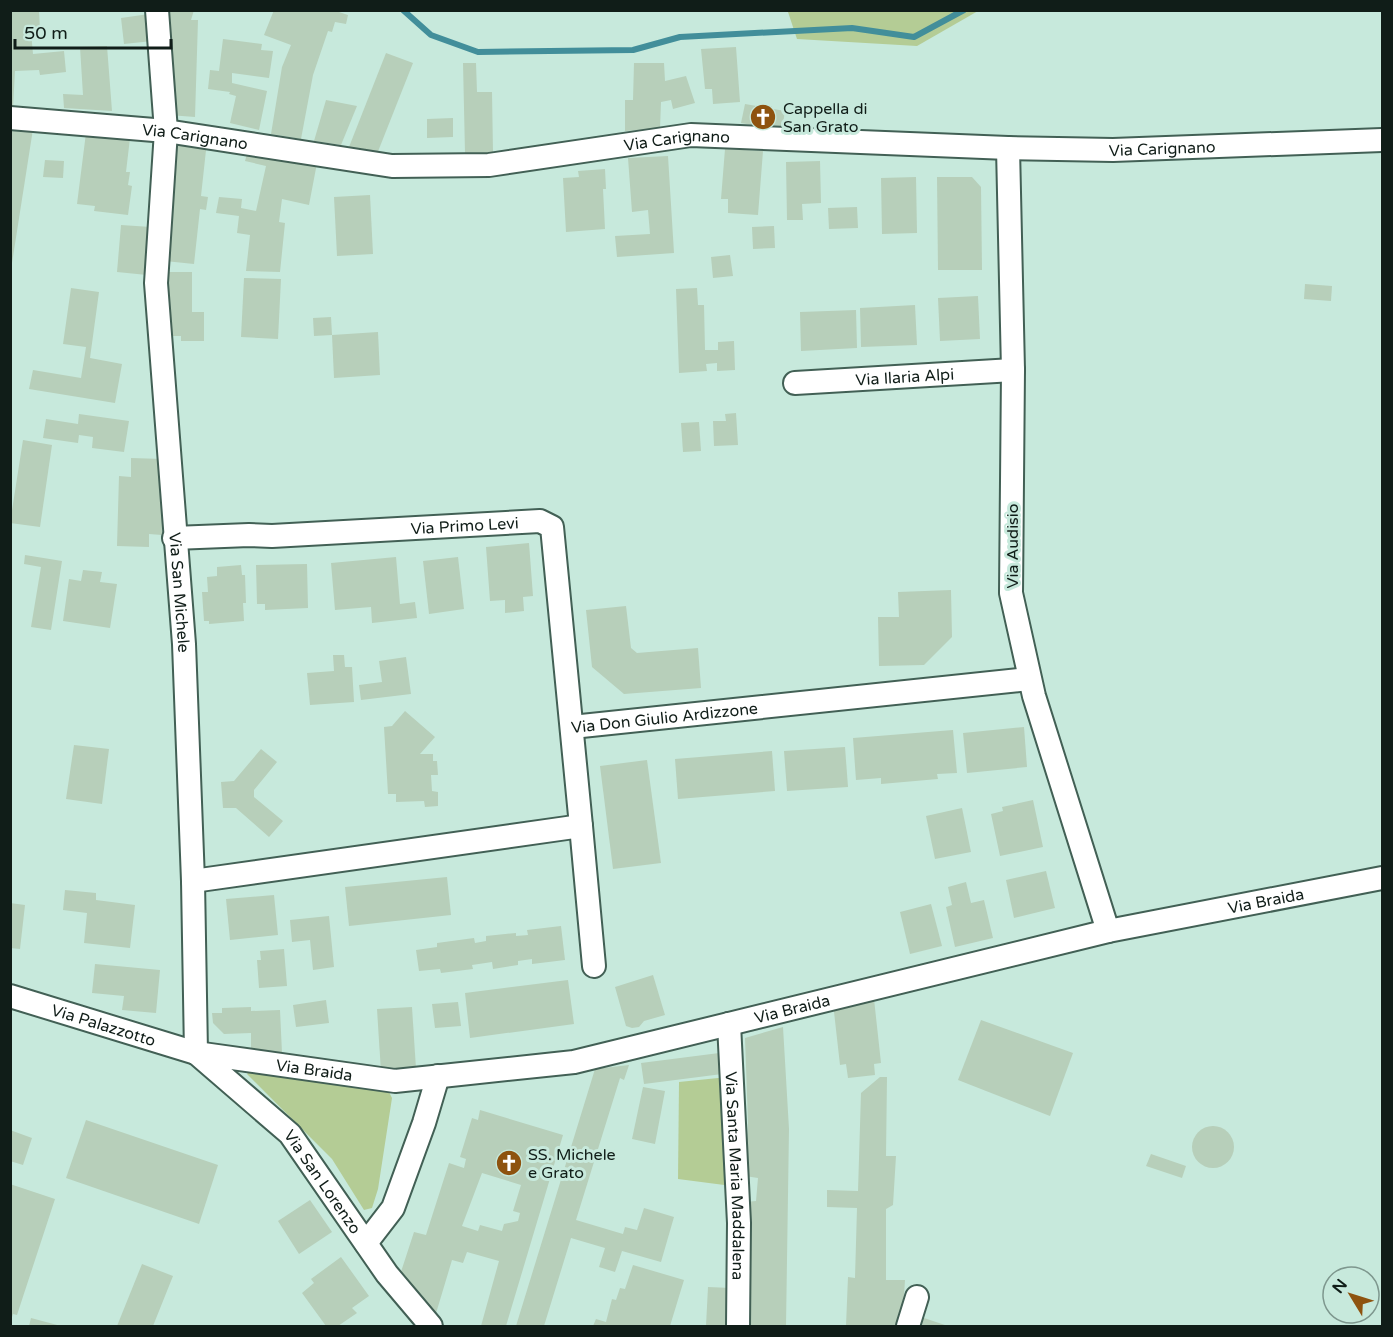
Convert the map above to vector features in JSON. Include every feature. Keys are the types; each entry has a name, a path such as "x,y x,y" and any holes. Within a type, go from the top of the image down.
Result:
{"street":[{"name":"Via San Michele","path":"157,10 166,131 156,283 184,644 193,881 196,1053"},
{"name":"Via Carignano","path":"10,118 166,131 392,166 489,165 691,135 1113,150 1383,140"},
{"name":"Via Audisio","path":"1008,148 1013,370 1011,593 1029,679 1108,931"},
{"name":"Via Ilaria Alpi","path":"795,383 1013,370"},
{"name":"Via Primo Levi","path":"174,538 249,535 272,537 540,521 552,527 573,728"},
{"name":"Via Don Giulio Ardizzone","path":"594,966 573,728 1029,679"},
{"path":"193,881 581,826"},
{"name":"Via Braida","path":"196,1053 395,1081 573,1062 1108,931 1383,878"},
{"name":"Via Palazzotto","path":"10,996 196,1053"},
{"name":"Via Santa Maria Maddalena","path":"729,1024 739,1223 738,1326"},
{"name":"Via San Lorenzo","path":"196,1053 290,1134 387,1274 431,1326"},
{"path":"366,1243 393,1208 424,1123 438,1076"},
{"path":"908,1326 917,1297"}],"green space":[{"path":"978,10 917,46 797,39 788,12"},
{"path":"254,1066 386,1086 392,1098 378,1189 372,1208 364,1210 332,1159 247,1074"},
{"path":"728,1077 732,1186 678,1179 679,1082"}],"building":[{"path":"10,10 39,10 40,30 31,32 33,54 64,51 66,72 40,75 39,70 15,71 13,108 10,108"},
{"path":"160,10 194,10 191,20 198,20 195,117 169,115"},
{"path":"274,10 333,10 348,15 346,24 335,22 332,32 328,31 313,75 301,139 271,134 282,67 291,45 264,35"},
{"path":"149,14 152,41 124,44 121,18"},
{"path":"223,39 262,44 261,50 273,51 269,78 232,73 232,83 267,91 259,130 230,123 236,96 229,94 230,92 208,89 210,70 219,71"},
{"path":"107,46 112,111 64,108 63,94 83,95 80,47"},
{"path":"736,47 740,102 713,104 712,89 705,89 701,49"},
{"path":"386,53 413,63 377,154 349,147"},
{"path":"463,63 476,63 477,92 492,92 493,153 465,153"},
{"path":"634,63 664,63 665,81 686,76 695,103 673,109 671,100 661,102 660,129 625,131 625,100 633,100"},
{"path":"326,100 357,106 341,145 314,141"},
{"name":"Cappella di San Grato","path":"745,104 785,111 782,130 741,123"},
{"path":"453,118 453,137 427,138 427,119"},
{"path":"10,126 33,129 12,263 10,263"},
{"path":"86,133 130,138 126,172 130,172 128,185 132,186 128,215 94,211 95,206 77,204"},
{"path":"178,138 207,141 201,196 208,197 206,210 200,209 194,264 165,261"},
{"path":"249,147 317,163 309,205 282,199 279,222 285,223 280,272 246,271 250,235 237,233 239,216 216,213 219,197 242,199 241,208 256,211 266,166 245,161"},
{"path":"725,149 763,151 758,215 728,213 728,199 721,199"},
{"path":"668,156 674,253 617,257 615,236 650,234 648,210 632,212 628,158"},
{"path":"45,160 64,161 63,178 43,177"},
{"path":"820,161 821,203 802,204 803,220 787,220 786,162"},
{"path":"605,169 606,189 603,189 605,229 566,232 563,178 579,177 578,171"},
{"path":"916,177 917,233 882,234 881,178"},
{"path":"937,177 972,177 981,187 982,270 938,270"},
{"path":"370,195 373,254 337,256 334,197"},
{"path":"857,207 858,228 829,229 828,208"},
{"path":"121,225 151,227 147,275 117,272"},
{"path":"774,226 775,248 753,249 752,227"},
{"path":"730,255 733,276 713,278 711,257"},
{"path":"161,272 192,272 192,312 204,312 204,341 181,341 181,336 161,336"},
{"path":"244,278 281,279 278,339 241,337"},
{"path":"1305,284 1332,286 1331,301 1304,299"},
{"path":"71,288 99,292 90,358 122,364 115,403 29,389 33,370 81,378 86,347 63,344"},
{"path":"697,288 698,305 704,305 705,350 718,350 718,342 734,341 735,370 717,371 717,363 706,364 707,371 679,373 676,289"},
{"path":"978,296 980,339 940,341 938,298"},
{"path":"915,305 917,345 861,347 860,308"},
{"path":"856,310 857,348 801,351 800,312"},
{"path":"331,317 332,335 314,336 313,318"},
{"path":"378,332 380,375 334,378 332,335"},
{"path":"736,413 738,445 714,446 713,421 726,421 725,414"},
{"path":"79,414 129,421 124,452 92,448 93,437 79,435 78,443 43,438 46,419 78,424"},
{"path":"699,422 701,451 683,452 681,423"},
{"path":"23,440 52,445 40,527 10,523"},
{"path":"131,458 163,459 162,535 149,534 149,547 117,546 119,476 131,477"},
{"path":"529,543 533,596 523,597 524,611 505,613 505,600 490,601 486,547"},
{"path":"25,555 62,561 51,630 31,627 41,567 24,564"},
{"path":"396,557 400,604 415,602 417,618 372,623 371,607 335,610 331,563"},
{"path":"458,557 464,609 429,614 423,561"},
{"path":"307,564 308,608 265,610 265,604 257,604 256,565"},
{"path":"241,565 242,575 245,575 244,621 209,624 209,621 204,621 202,592 208,592 207,577 217,576 217,567"},
{"path":"83,570 102,572 100,582 117,584 110,628 63,621 69,579 81,581"},
{"path":"951,590 952,637 924,665 879,666 878,617 899,617 898,592"},
{"path":"626,606 631,648 637,653 698,648 701,688 624,694 592,667 586,610"},
{"path":"333,655 344,655 345,667 352,667 354,702 310,705 307,673 334,671"},
{"path":"406,657 411,694 361,700 359,685 382,682 379,661"},
{"path":"405,711 435,737 420,754 433,754 433,761 437,761 438,775 431,775 432,791 438,792 438,806 425,807 424,801 396,802 396,794 388,794 384,727 392,726"},
{"path":"1024,727 1027,767 967,773 963,733"},
{"path":"953,730 957,773 937,774 938,779 881,784 881,778 856,780 853,738"},
{"path":"74,745 109,749 102,804 66,799"},
{"path":"845,747 848,787 787,791 784,751"},
{"path":"261,749 277,762 254,790 254,797 283,821 269,837 236,808 223,808 221,782 234,781"},
{"path":"772,751 775,791 678,799 675,759"},
{"path":"647,760 661,863 613,869 600,766"},
{"path":"1033,800 1043,847 1000,856 991,814 1003,811 1002,807"},
{"path":"962,808 971,852 935,859 926,816"},
{"path":"1046,871 1055,908 1014,918 1006,880"},
{"path":"447,877 451,915 349,926 345,887"},
{"path":"966,882 971,903 984,900 993,938 955,947 946,907 952,905 948,887"},
{"path":"65,890 96,893 96,900 135,905 130,948 84,943 87,913 63,910"},
{"path":"274,895 278,935 230,940 226,899"},
{"path":"10,903 25,905 20,949 10,948"},
{"path":"931,904 942,946 910,954 900,912"},
{"path":"329,916 334,967 313,970 310,940 292,942 290,920"},
{"path":"561,926 565,960 532,964 532,959 518,961 518,965 493,969 492,962 472,965 473,969 441,973 440,969 419,971 416,950 437,947 437,943 474,938 475,943 486,941 486,936 516,933 516,936 528,935 527,930"},
{"path":"284,949 287,986 259,988 257,960 261,960 260,951"},
{"path":"95,964 160,970 156,1013 122,1010 124,996 92,993"},
{"path":"653,975 665,1015 644,1021 639,1027 626,1026 615,987"},
{"path":"568,980 574,1024 470,1038 465,993"},
{"path":"874,999 881,1063 874,1064 875,1075 848,1078 846,1064 840,1065 833,1003"},
{"path":"326,1000 329,1023 296,1027 293,1005"},
{"path":"458,1002 461,1026 435,1028 432,1004"},
{"path":"251,1007 251,1011 280,1010 282,1053 251,1055 251,1033 224,1034 213,1023 212,1013 222,1013 222,1008"},
{"path":"412,1007 416,1069 381,1072 377,1009"},
{"path":"981,1020 1073,1053 1050,1116 958,1080"},
{"path":"783,1027 789,1129 786,1326 743,1326 745,1202 756,1201 758,1178 745,1176 748,1123 745,1038"},
{"path":"727,1052 730,1073 644,1084 641,1063"},
{"path":"629,1065 624,1080 620,1078 576,1220 623,1234 625,1227 637,1230 644,1208 674,1217 661,1262 622,1251 615,1272 599,1267 605,1248 571,1238 544,1326 516,1326 595,1069"},
{"path":"880,1077 887,1077 886,1156 896,1156 893,1205 886,1209 886,1280 905,1280 902,1326 846,1326 848,1277 855,1278 857,1208 827,1207 827,1190 858,1191 861,1093"},
{"path":"643,1087 665,1091 655,1144 632,1139"},
{"path":"480,1110 563,1135 506,1326 481,1326 499,1261 467,1252 463,1263 452,1260 434,1320 397,1284 414,1232 426,1235 449,1163 464,1168 466,1159 460,1157 472,1118 478,1120","holes":["482,1173 521,1185 513,1211 520,1213 518,1221 504,1224 502,1231 480,1225 478,1231 462,1226"]},
{"path":"86,1120 218,1165 199,1224 66,1178"},
{"path":"1213,1126 1228,1132 1234,1147 1228,1162 1213,1168 1198,1162 1192,1147 1198,1132"},
{"path":"10,1130 32,1138 23,1165 10,1161"},
{"path":"1151,1154 1186,1166 1182,1178 1146,1166"},
{"path":"10,1184 55,1199 17,1315 13,1314 11,1320"},
{"path":"310,1200 332,1232 299,1254 278,1221"},
{"path":"341,1257 369,1296 352,1308 357,1313 338,1326 326,1326 302,1293 314,1283 311,1279"},
{"path":"142,1264 173,1276 153,1326 117,1326"},
{"path":"633,1265 684,1280 670,1326 593,1326 596,1319 606,1322 612,1299 616,1300 620,1288 625,1289"},
{"path":"708,1287 731,1288 729,1326 706,1326"},
{"path":"918,1316 948,1326 914,1326"},
{"path":"31,1318 61,1326 29,1326"}],"waterway":[{"path":"403,10 431,35 478,52 633,50 680,37 852,28 914,37 964,10"}],"place":[{"name":"Cappella di San Grato","path":"763,117"},
{"name":"SS. Michele e Grato","path":"509,1163"}]}
